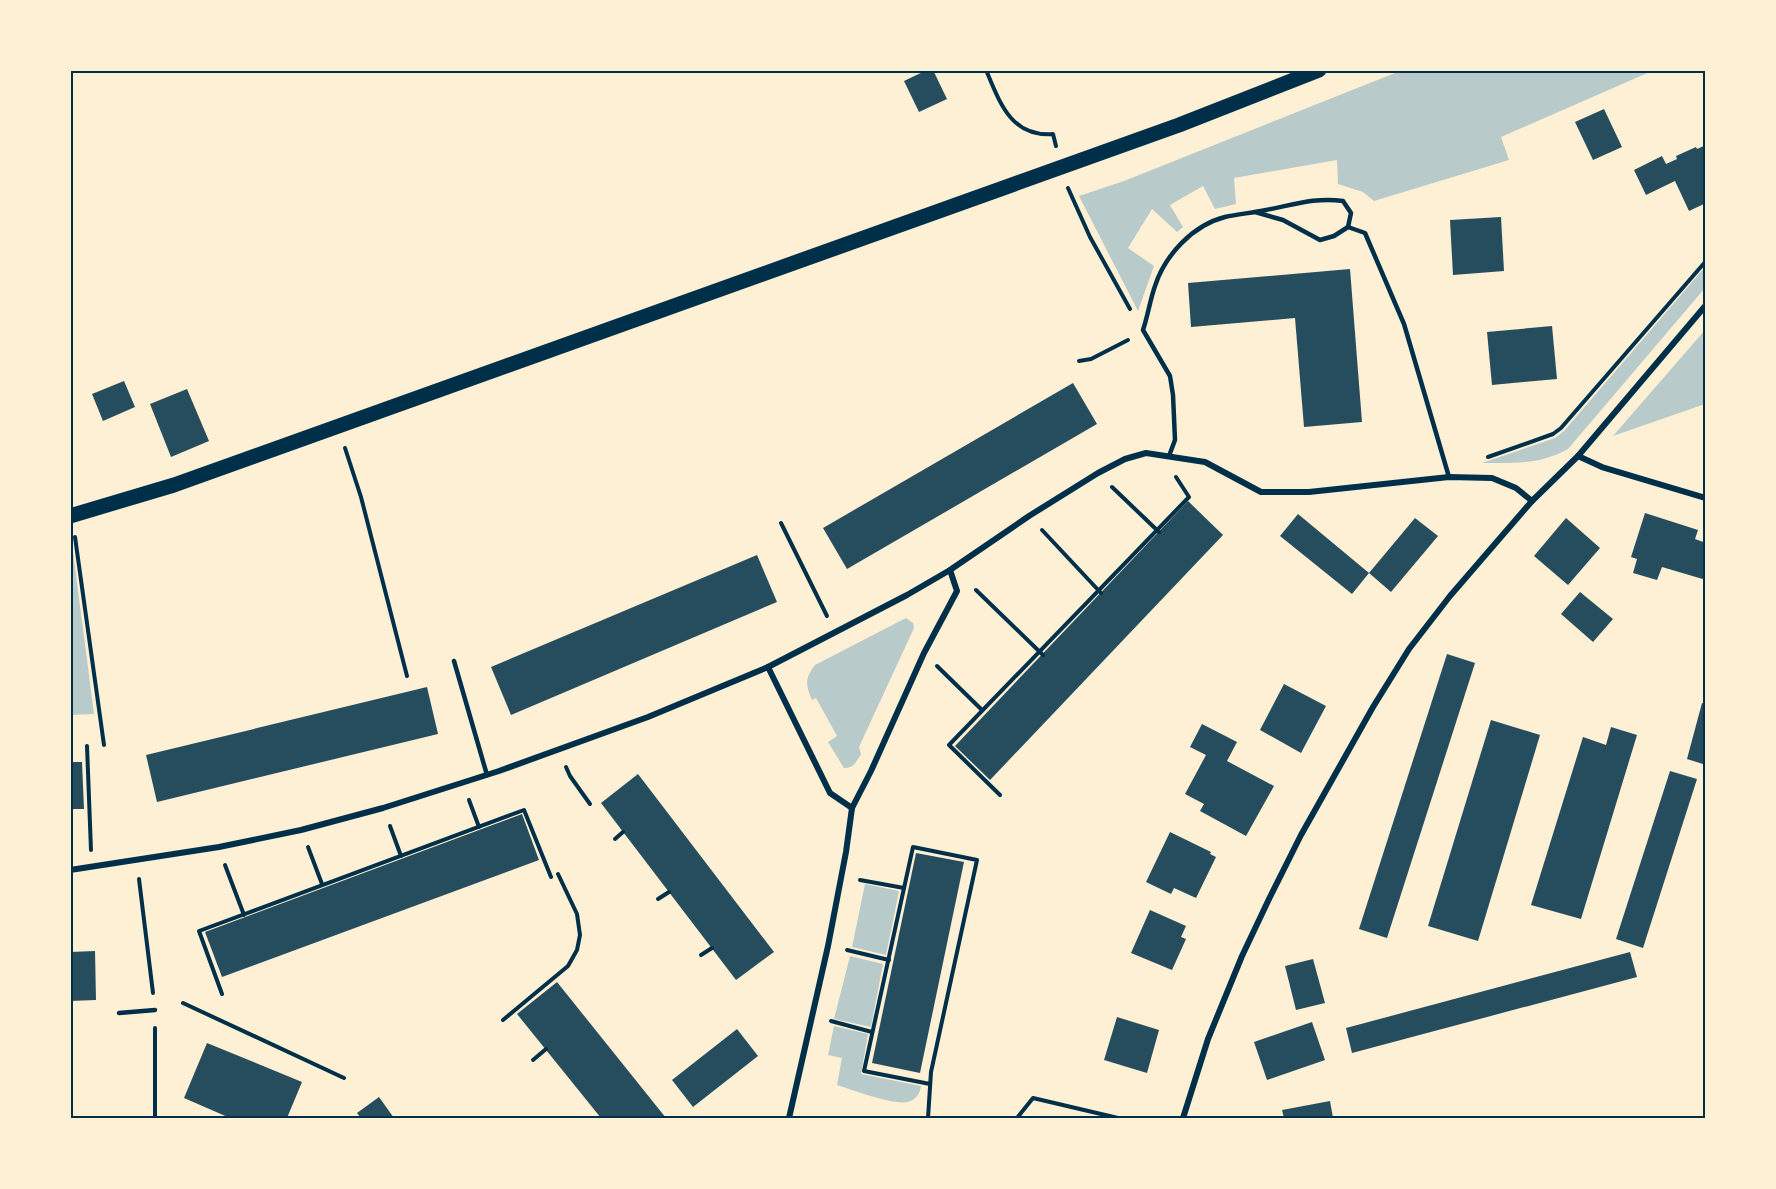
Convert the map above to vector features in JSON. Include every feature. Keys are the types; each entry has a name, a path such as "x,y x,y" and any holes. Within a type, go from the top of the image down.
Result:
{"main road":[{"path":"71,516 174,485 1179,125 1319,70"}],"street":[{"path":"1183,1119 1208,1039 1237,966 1301,835 1367,717 1409,649 1450,596 1532,501 1578,456 1706,305"},
{"path":"70,870 219,847 302,830 383,808 487,775 648,717 768,667 835,633 951,569 1098,473 1125,459 1146,453 1205,462 1261,492 1309,492 1449,477 1492,478 1516,488 1532,501"},
{"path":"1578,456 1602,467 1706,498"},
{"path":"789,1119 828,946 852,808 924,653 957,591 951,569"},
{"path":"768,667 830,793 852,808"}],"lane":[{"path":"1168,456 1174,440 1173,395 1170,376 1143,330 1155,285 1182,242 1201,227 1223,217 1323,198 1343,201 1351,213 1348,227 1334,236 1320,240 1283,220 1255,212"},
{"path":"1348,227 1365,233 1404,324 1449,477"},
{"path":"454,661 487,775"},
{"path":"119,1013 155,1010"}],"path":[{"path":"986,70 1006,115 1022,128 1039,135 1053,134 1069,192 1090,237 1143,330 1091,359 1079,360"},
{"path":"1446,466 1480,460 1552,434 1561,428 1706,261"},
{"path":"337,426 361,497 394,618 407,676"},
{"path":"1000,795 949,744 1041,653 1189,497 1176,476 1180,458"},
{"path":"1098,473 1158,531"},
{"path":"71,516 104,745"},
{"path":"1029,516 1099,592"},
{"path":"782,524 835,633"},
{"path":"951,569 1041,653"},
{"path":"924,653 982,710"},
{"path":"87,746 91,867"},
{"path":"570,777 590,804"},
{"path":"470,803 479,827"},
{"path":"222,994 199,931 524,810 551,877"},
{"path":"302,830 322,884"},
{"path":"392,832 401,856"},
{"path":"615,839 623,832"},
{"path":"219,847 244,915"},
{"path":"928,1119 931,1072 976,860 913,847 864,1071 930,1084"},
{"path":"136,860 155,1010 155,1119"},
{"path":"503,1020 568,966 577,950 580,935 577,914 558,874"},
{"path":"871,882 904,888"},
{"path":"658,899 669,892"},
{"path":"828,946 889,960"},
{"path":"702,955 712,948"},
{"path":"183,1003 344,1078"},
{"path":"813,1017 873,1032"},
{"path":"532,1060 546,1049"},
{"path":"1017,1119 1033,1098 1118,1119"}],"shaded area":[{"path":"1400,71 1652,71 1501,137 1509,160 1374,201 1363,192 1338,184 1337,160 1234,178 1236,204 1215,209 1203,186 1170,205 1183,227 1177,232 1152,209 1128,248 1154,266 1138,311 1079,196 1124,181"},
{"path":"1705,267 1705,288 1568,449 1536,460 1516,463 1482,463 1555,438 1564,431"},
{"path":"1705,330 1705,404 1613,436"},
{"path":"70,544 72,544 94,714 71,715"},
{"path":"906,618 913,623 914,628 859,747 861,754 852,766 844,768 828,742 837,736 816,698 812,700 807,685 809,674 815,665"},
{"path":"865,884 899,891 886,955 852,947"},
{"path":"850,956 883,964 871,1027 834,1019"},
{"path":"834,1026 868,1034 861,1074 921,1086 917,1097 907,1102 892,1101 837,1085 842,1058 828,1055"}],"building":[{"path":"927,70 933,70 947,99 919,112 904,81"},
{"path":"1604,109 1622,147 1593,160 1575,122"},
{"path":"1706,145 1706,203 1689,211 1675,181 1646,195 1634,170 1662,156 1666,164 1677,159 1676,156"},
{"path":"1501,217 1504,271 1453,275 1450,220"},
{"path":"1350,269 1362,422 1304,427 1295,318 1191,327 1188,283"},
{"path":"1552,326 1557,379 1492,385 1487,332"},
{"path":"124,381 135,407 103,421 92,394"},
{"path":"1073,383 1097,424 847,569 823,528"},
{"path":"187,389 209,441 171,457 150,404"},
{"path":"1188,501 1223,535 990,780 955,746"},
{"path":"1645,513 1698,530 1695,539 1706,543 1706,580 1662,567 1657,580 1633,573 1637,559 1631,557"},
{"path":"1298,514 1369,573 1352,594 1280,536"},
{"path":"1415,518 1438,536 1391,592 1369,573"},
{"path":"1566,518 1600,548 1568,585 1534,556"},
{"path":"757,555 777,602 511,715 491,667"},
{"path":"1580,592 1613,619 1593,642 1561,614"},
{"path":"1447,654 1475,663 1387,938 1359,929"},
{"path":"1284,684 1326,706 1301,753 1260,730"},
{"path":"427,687 438,734 157,802 146,755"},
{"path":"1702,703 1706,704 1706,765 1687,759"},
{"path":"1491,720 1540,735 1478,941 1428,926"},
{"path":"1202,724 1237,742 1227,761 1274,786 1246,836 1200,811 1204,804 1185,794 1206,755 1190,747"},
{"path":"1611,727 1637,735 1581,919 1531,905 1583,737 1606,745"},
{"path":"70,762 82,762 84,809 70,809"},
{"path":"1670,771 1697,779 1643,948 1616,939"},
{"path":"638,774 774,952 736,980 601,803"},
{"path":"522,814 539,860 222,977 205,932"},
{"path":"1170,832 1211,852 1210,854 1216,857 1196,898 1174,888 1171,894 1146,882"},
{"path":"916,853 964,862 920,1073 872,1063"},
{"path":"1150,910 1186,926 1181,937 1186,939 1172,970 1131,953"},
{"path":"95,951 96,1000 70,1001 70,952"},
{"path":"1630,952 1637,977 1352,1053 1346,1028"},
{"path":"1313,959 1325,1003 1296,1010 1285,966"},
{"path":"557,982 666,1118 601,1118 517,1014"},
{"path":"1117,1017 1159,1030 1147,1073 1104,1060"},
{"path":"1312,1022 1325,1060 1267,1080 1254,1042"},
{"path":"737,1029 758,1056 693,1107 672,1080"},
{"path":"207,1043 302,1082 287,1118 230,1118 184,1098"},
{"path":"379,1097 394,1118 361,1118 357,1113"},
{"path":"1330,1101 1333,1118 1284,1118 1282,1110"}]}
